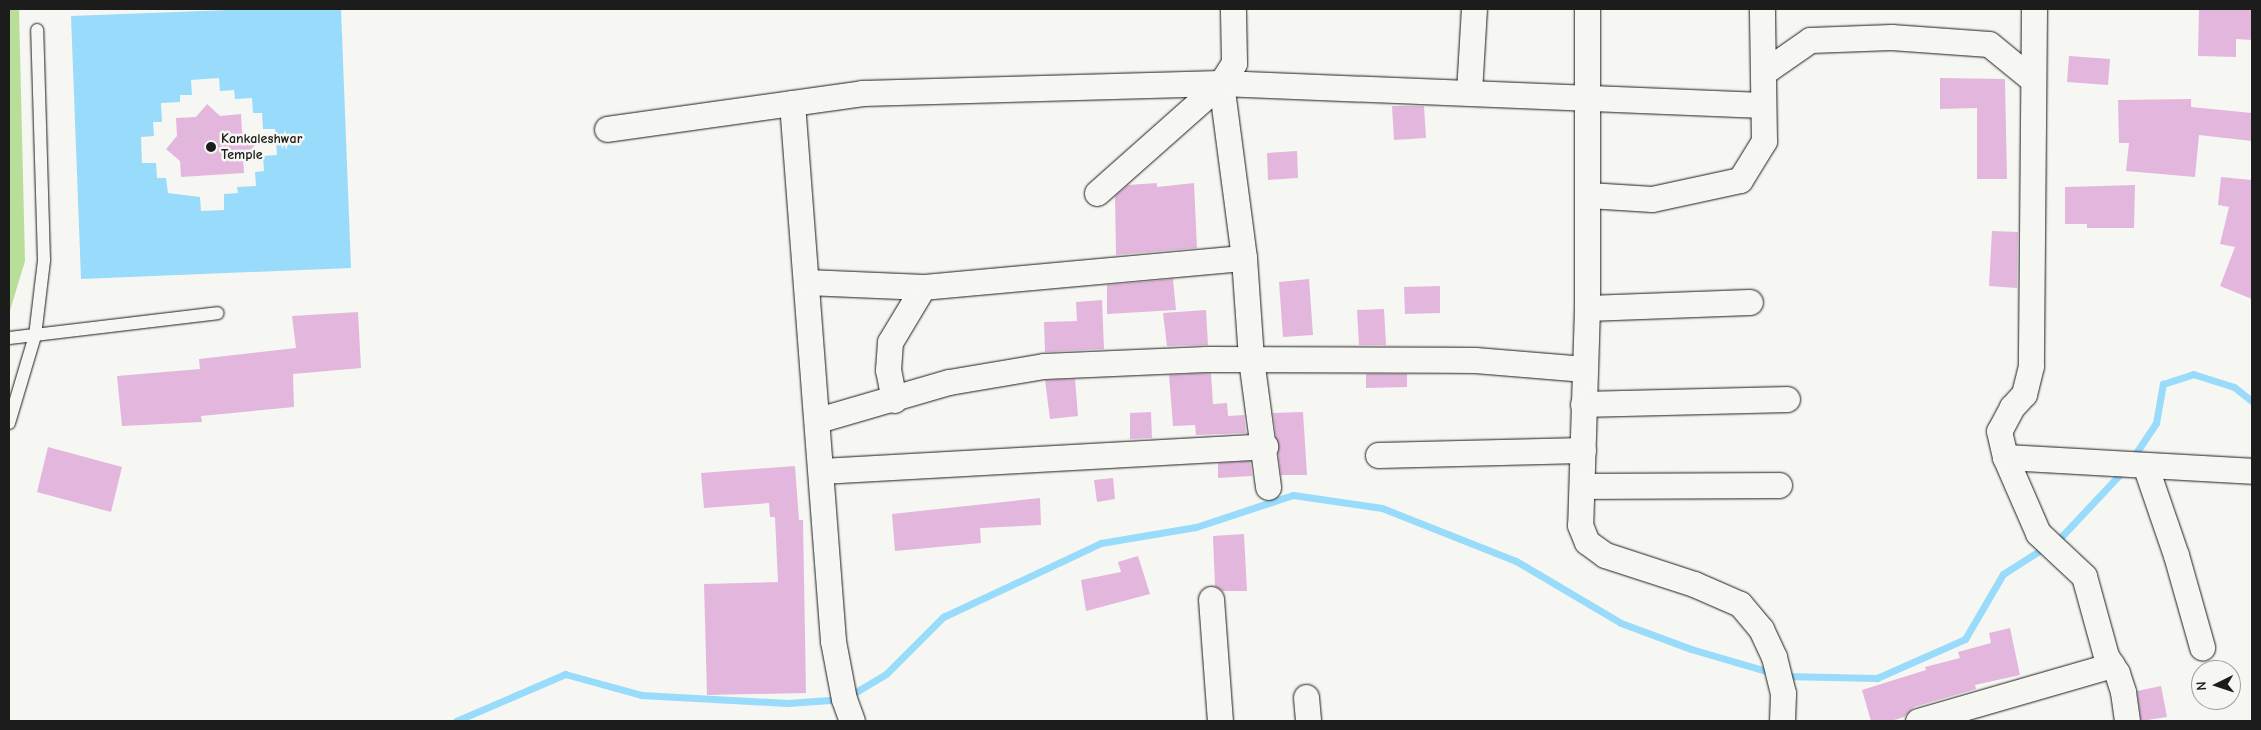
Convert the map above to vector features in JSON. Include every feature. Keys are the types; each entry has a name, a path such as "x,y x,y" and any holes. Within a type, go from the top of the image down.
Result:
{"street":[{"path":"1097,193 1221,83 1234,63 1233,9"},
{"path":"1470,92 1474,9"},
{"path":"1588,9 1585,95 1588,195 1587,308 1580,525 1587,542 1605,555 1694,584 1740,604 1761,628 1774,658 1783,693 1782,721"},
{"path":"1588,195 1652,200 1740,180 1764,141 1762,9"},
{"path":"2034,9 2031,366 2024,394 2012,407 2000,431 2005,457 2038,533 2084,576 2106,656 2112,665 2123,692 2127,721"},
{"path":"1764,72 1810,40 1891,37 1989,44 2033,80"},
{"path":"1221,83 1244,258 1252,359 1265,446 1268,487"},
{"path":"607,129 862,93 1221,83 1585,95 1763,105"},
{"path":"792,103 818,420 833,641 844,700 852,721"},
{"path":"807,282 923,287 1244,258"},
{"path":"894,400 888,370 890,342 923,287"},
{"path":"1587,308 1750,302"},
{"path":"818,420 894,400 949,382 1044,366 1252,359 1476,360 1585,369"},
{"path":"1583,404 1787,399"},
{"path":"821,471 1265,446"},
{"path":"1378,456 1583,450"},
{"path":"2005,457 2252,471"},
{"path":"2146,465 2176,555 2202,647"},
{"path":"1582,486 1779,485"},
{"path":"1211,599 1220,721"},
{"path":"1918,721 2112,665"},
{"path":"1306,697 1308,721"}],"lane":[{"path":"9,423 35,336 44,260 37,30"},
{"path":"9,338 218,313"}],"green space":[{"path":"9,9 19,9 25,261 9,314"}],"water":[{"path":"256,9 341,9 351,268 81,279 71,16","holes":["219,78 220,91 234,90 235,99 252,98 253,113 262,113 263,129 275,129 277,155 263,156 264,171 255,172 256,186 237,187 238,193 224,194 224,210 201,211 200,197 168,193 166,178 157,178 156,163 142,163 141,137 154,136 153,122 162,122 161,103 180,102 180,95 192,95 191,80"]}],"building":[{"path":"2199,9 2252,9 2252,40 2236,39 2236,57 2198,56"},
{"path":"2069,56 2110,59 2108,85 2067,82"},
{"path":"1940,78 2005,79 2007,179 1977,179 1977,108 1940,109"},
{"path":"2191,99 2191,107 2252,113 2252,141 2199,135 2195,177 2126,171 2129,143 2119,143 2118,100"},
{"name":"Kankaleshwar Temple","path":"207,104 220,116 241,114 242,132 256,144 243,158 244,173 181,177 180,161 166,149 177,136 176,118 196,117"},
{"path":"1392,106 1424,106 1426,138 1394,140"},
{"path":"1297,151 1298,178 1268,180 1267,153"},
{"path":"2221,177 2252,180 2252,299 2220,286 2235,247 2220,244 2229,207 2218,205"},
{"path":"1157,183 1157,187 1194,183 1197,248 1116,255 1115,196 1128,185"},
{"path":"2135,185 2134,228 2087,228 2087,224 2065,224 2065,187"},
{"path":"1992,231 2018,232 2017,288 1989,286"},
{"path":"1173,279 1176,310 1107,314 1107,285"},
{"path":"1309,279 1313,335 1283,337 1279,282"},
{"path":"1440,286 1440,313 1405,314 1404,287"},
{"path":"1102,300 1104,349 1045,352 1044,322 1077,321 1076,302"},
{"path":"1384,309 1386,345 1359,345 1357,310"},
{"path":"1206,310 1208,345 1167,346 1163,313"},
{"path":"358,312 361,368 293,374 294,407 201,416 202,422 122,426 117,376 200,369 199,359 296,348 292,316"},
{"path":"1211,373 1213,404 1227,403 1228,416 1244,415 1246,433 1196,435 1195,425 1173,426 1169,375"},
{"path":"1366,374 1407,374 1407,387 1366,388"},
{"path":"1075,379 1078,416 1050,419 1045,380"},
{"path":"1151,412 1152,438 1130,439 1130,413"},
{"path":"1303,412 1307,475 1281,475 1273,413"},
{"path":"48,447 122,467 111,512 37,492"},
{"path":"1250,461 1252,476 1218,478 1218,463"},
{"path":"795,466 799,520 803,520 806,693 707,695 704,584 778,582 775,517 770,517 769,503 704,508 701,473"},
{"path":"1113,478 1115,499 1097,502 1094,480"},
{"path":"1040,498 1041,525 980,528 981,543 895,551 892,514"},
{"path":"1244,534 1247,591 1223,591 1215,586 1213,536"},
{"path":"1138,556 1150,594 1086,611 1081,580 1121,572 1118,562"},
{"path":"2010,628 2020,675 1975,685 1976,689 1914,707 1904,717 1891,721 1871,721 1862,690 1926,670 1925,667 1960,658 1958,652 1991,643 1989,633"},
{"path":"2161,686 2167,717 2141,721 2137,691"}],"waterway":[{"path":"2132,459 2156,423 2163,384 2193,374 2234,387 2252,401"},
{"path":"1783,676 1877,678 1965,639 2003,574 2061,537 2124,470"},
{"path":"456,721 565,674 641,695 787,703 844,699 886,674 943,617 1101,543 1196,527 1293,495 1382,508 1516,561 1621,623 1691,649 1773,673"}],"place":[{"name":"Kankaleshwar Temple","path":"211,147"}]}
